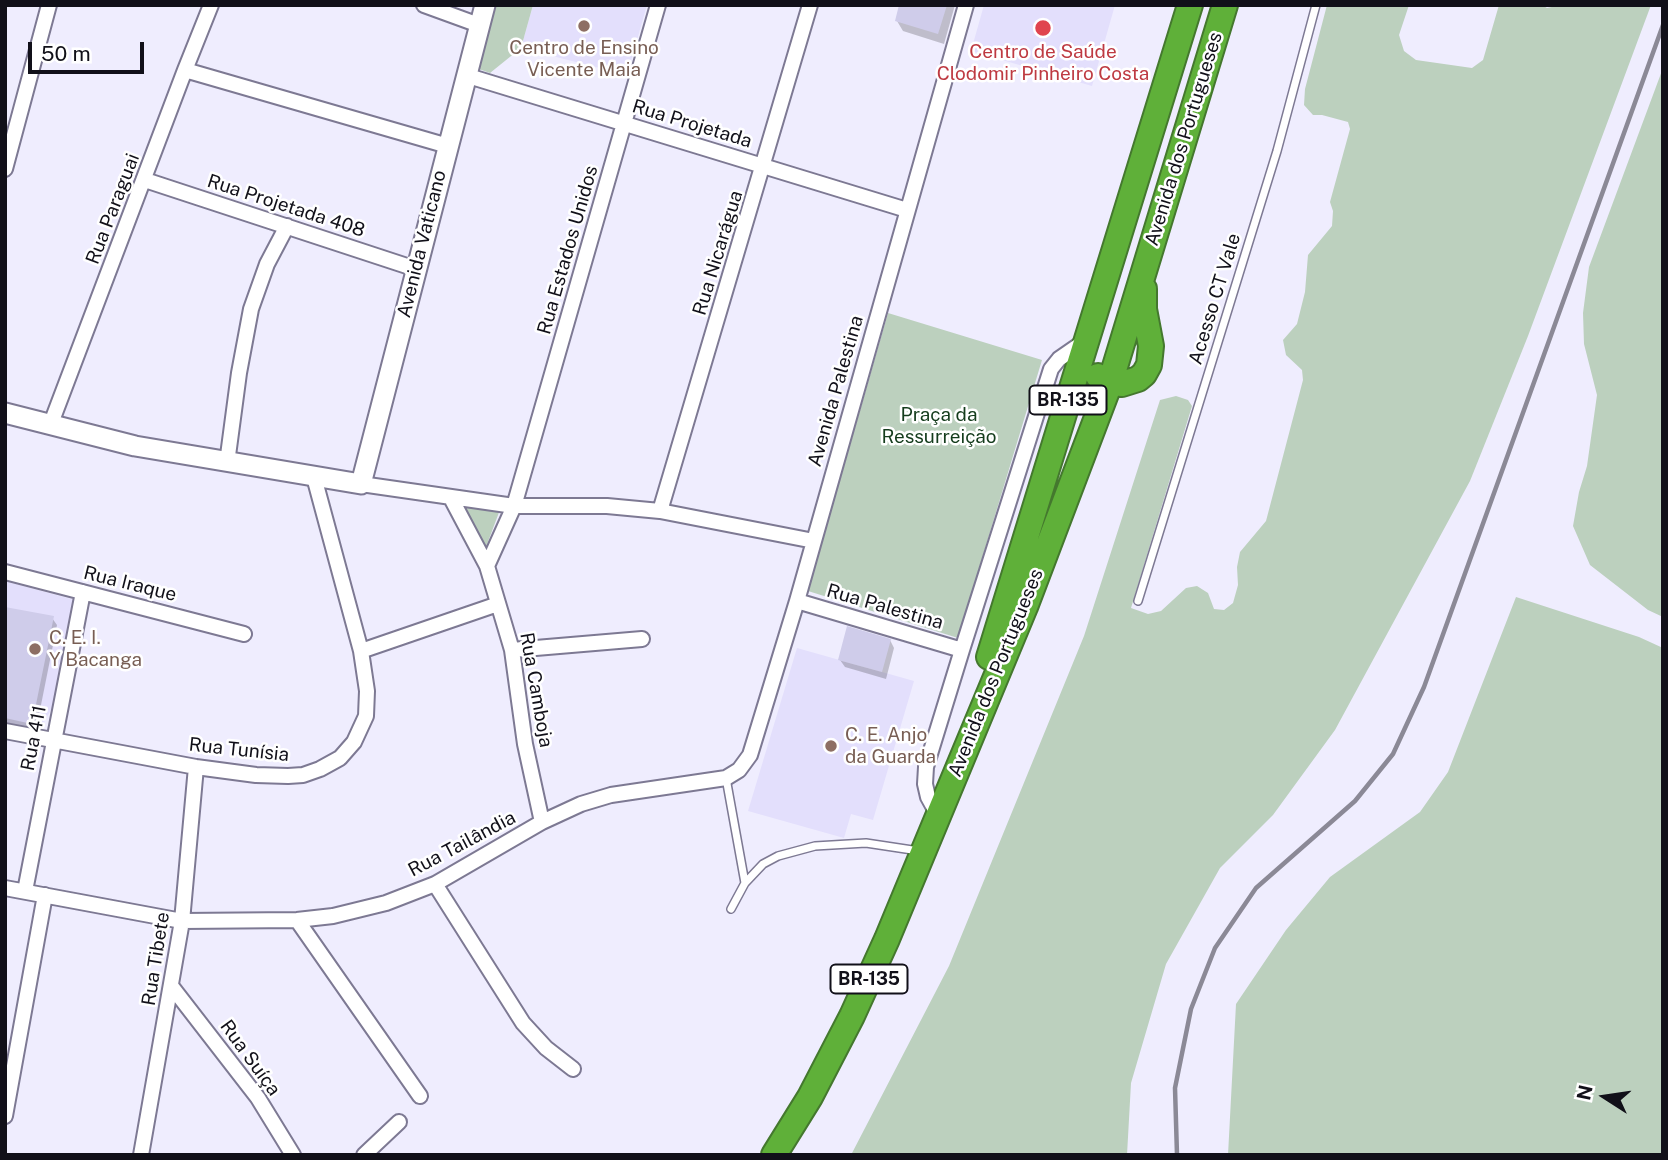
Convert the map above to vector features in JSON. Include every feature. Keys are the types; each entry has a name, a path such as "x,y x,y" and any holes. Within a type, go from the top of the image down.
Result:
{"highway":[{"name":"Avenida dos Portugueses","path":"942,805 1025,607 1110,383 1122,384 1138,379 1149,365 1151,346 1144,309 1146,264 1225,5"},
{"name":"Avenida dos Portugueses","path":"942,805 1122,227 1186,9"},
{"path":"1110,383 1097,375 1091,362 1091,353 1115,277 1122,227"},
{"name":"BR-135","path":"774,1155 810,1097 852,1016 942,805"}],"street":[{"path":"5,169 49,5"},
{"name":"Rua Paraguai","path":"50,426 211,5"},
{"path":"424,5 479,25"},
{"name":"Avenida Vaticano","path":"361,484 485,5"},
{"name":"Rua Estados Unidos","path":"514,506 658,5"},
{"name":"Rua Nicarágua","path":"660,511 810,5"},
{"name":"Avenida Palestina","path":"726,778 739,770 750,755 797,601 965,5"},
{"path":"185,69 448,146"},
{"name":"Rua Projetada","path":"465,75 907,210"},
{"name":"Rua Projetada 408","path":"145,180 416,269"},
{"path":"226,463 251,309 267,264 287,226"},
{"path":"942,805 928,797 925,784 926,767 962,650 1051,369 1059,359 1087,340"},
{"path":"5,414 135,446 314,477 514,506 607,506 660,511 814,541"},
{"name":"Rua Tunísia","path":"5,731 196,767 288,776 320,769 340,758 354,742 366,716 367,691 361,651 314,477"},
{"name":"Rua Camboja","path":"451,498 487,566 512,650 525,744 542,822"},
{"path":"487,566 514,506"},
{"name":"Rua Iraque","path":"5,572 244,634"},
{"name":"Rua 411","path":"25,891 83,592"},
{"name":"Rua Palestina","path":"797,601 962,650"},
{"path":"361,651 498,604"},
{"path":"512,650 642,639"},
{"name":"Rua Tibete","path":"141,1155 183,921 196,767"},
{"name":"Rua Tailândia","path":"5,888 183,921 297,920 333,916 386,903 435,884 542,822 581,804 611,795 726,778"},
{"path":"435,884 523,1023 546,1048 573,1069"},
{"path":"5,1116 45,894"},
{"path":"297,920 420,1097"},
{"name":"Rua Suíça","path":"172,987 258,1098 293,1155"},
{"path":"364,1155 399,1122"}],"lane":[{"name":"Acesso CT Vale","path":"1138,601 1277,151 1316,5"},
{"path":"726,778 745,883"},
{"path":"730,909 745,883 763,864 778,856 815,846 866,843 923,852"}],"shaded area":[{"name":"Centro de Ensino Vicente Maia","path":"533,5 647,5 627,75 521,48"},
{"name":"Centro de Saúde Clodomir Pinheiro Costa","path":"984,5 1115,5 1092,86 971,51"},
{"name":"C. E. I. Y Bacanga","path":"5,581 75,600 52,708 43,724 36,728 5,723"},
{"name":"C. E. Anjo da Guarda","path":"797,648 914,681 873,820 851,814 844,838 748,811"}],"green space":[{"path":"490,5 533,5 521,48 490,73 476,68"},
{"path":"1327,5 1409,5 1399,35 1404,51 1416,60 1472,68 1483,60 1499,5 1542,5 1547,8 1561,5 1651,5 1528,336 1470,481 1335,730 1273,815 1220,868 1166,964 1131,1083 1127,1155 851,1155 949,966 1084,636 1160,400 1176,396 1188,400 1192,406 1131,608 1148,614 1161,611 1186,588 1197,586 1208,593 1214,609 1224,610 1233,603 1238,585 1240,552 1266,521 1303,380 1302,370 1286,355 1283,340 1297,324 1305,292 1308,255 1332,226 1333,211 1330,202 1350,129 1348,122 1313,115 1304,105 1305,89"},
{"path":"1663,68 1663,617 1648,610 1590,565 1573,526 1587,466 1597,395 1584,344 1583,313 1589,267"},
{"name":"Praça da Ressurreição","path":"888,313 1042,360 958,638 808,591"},
{"path":"462,502 501,507 486,547"},
{"path":"1516,597 1639,637 1663,648 1663,1155 1228,1155 1236,1004 1286,930 1330,877 1420,812 1448,772"}],"building":[{"path":"899,5 947,5 938,34 895,21"},
{"path":"5,607 54,616 32,724 5,718"},
{"path":"847,626 891,639 882,672 838,660"}],"railway":[{"path":"1177,1155 1175,1088 1191,1009 1215,948 1256,888 1355,801 1393,754 1424,687 1663,25"}],"place":[{"name":"Centro de Ensino Vicente Maia","path":"584,26"},
{"name":"Centro de Saúde Clodomir Pinheiro Costa","path":"1043,28"},
{"name":"C. E. I. Y Bacanga","path":"35,649"},
{"name":"C. E. Anjo da Guarda","path":"831,746"}]}
